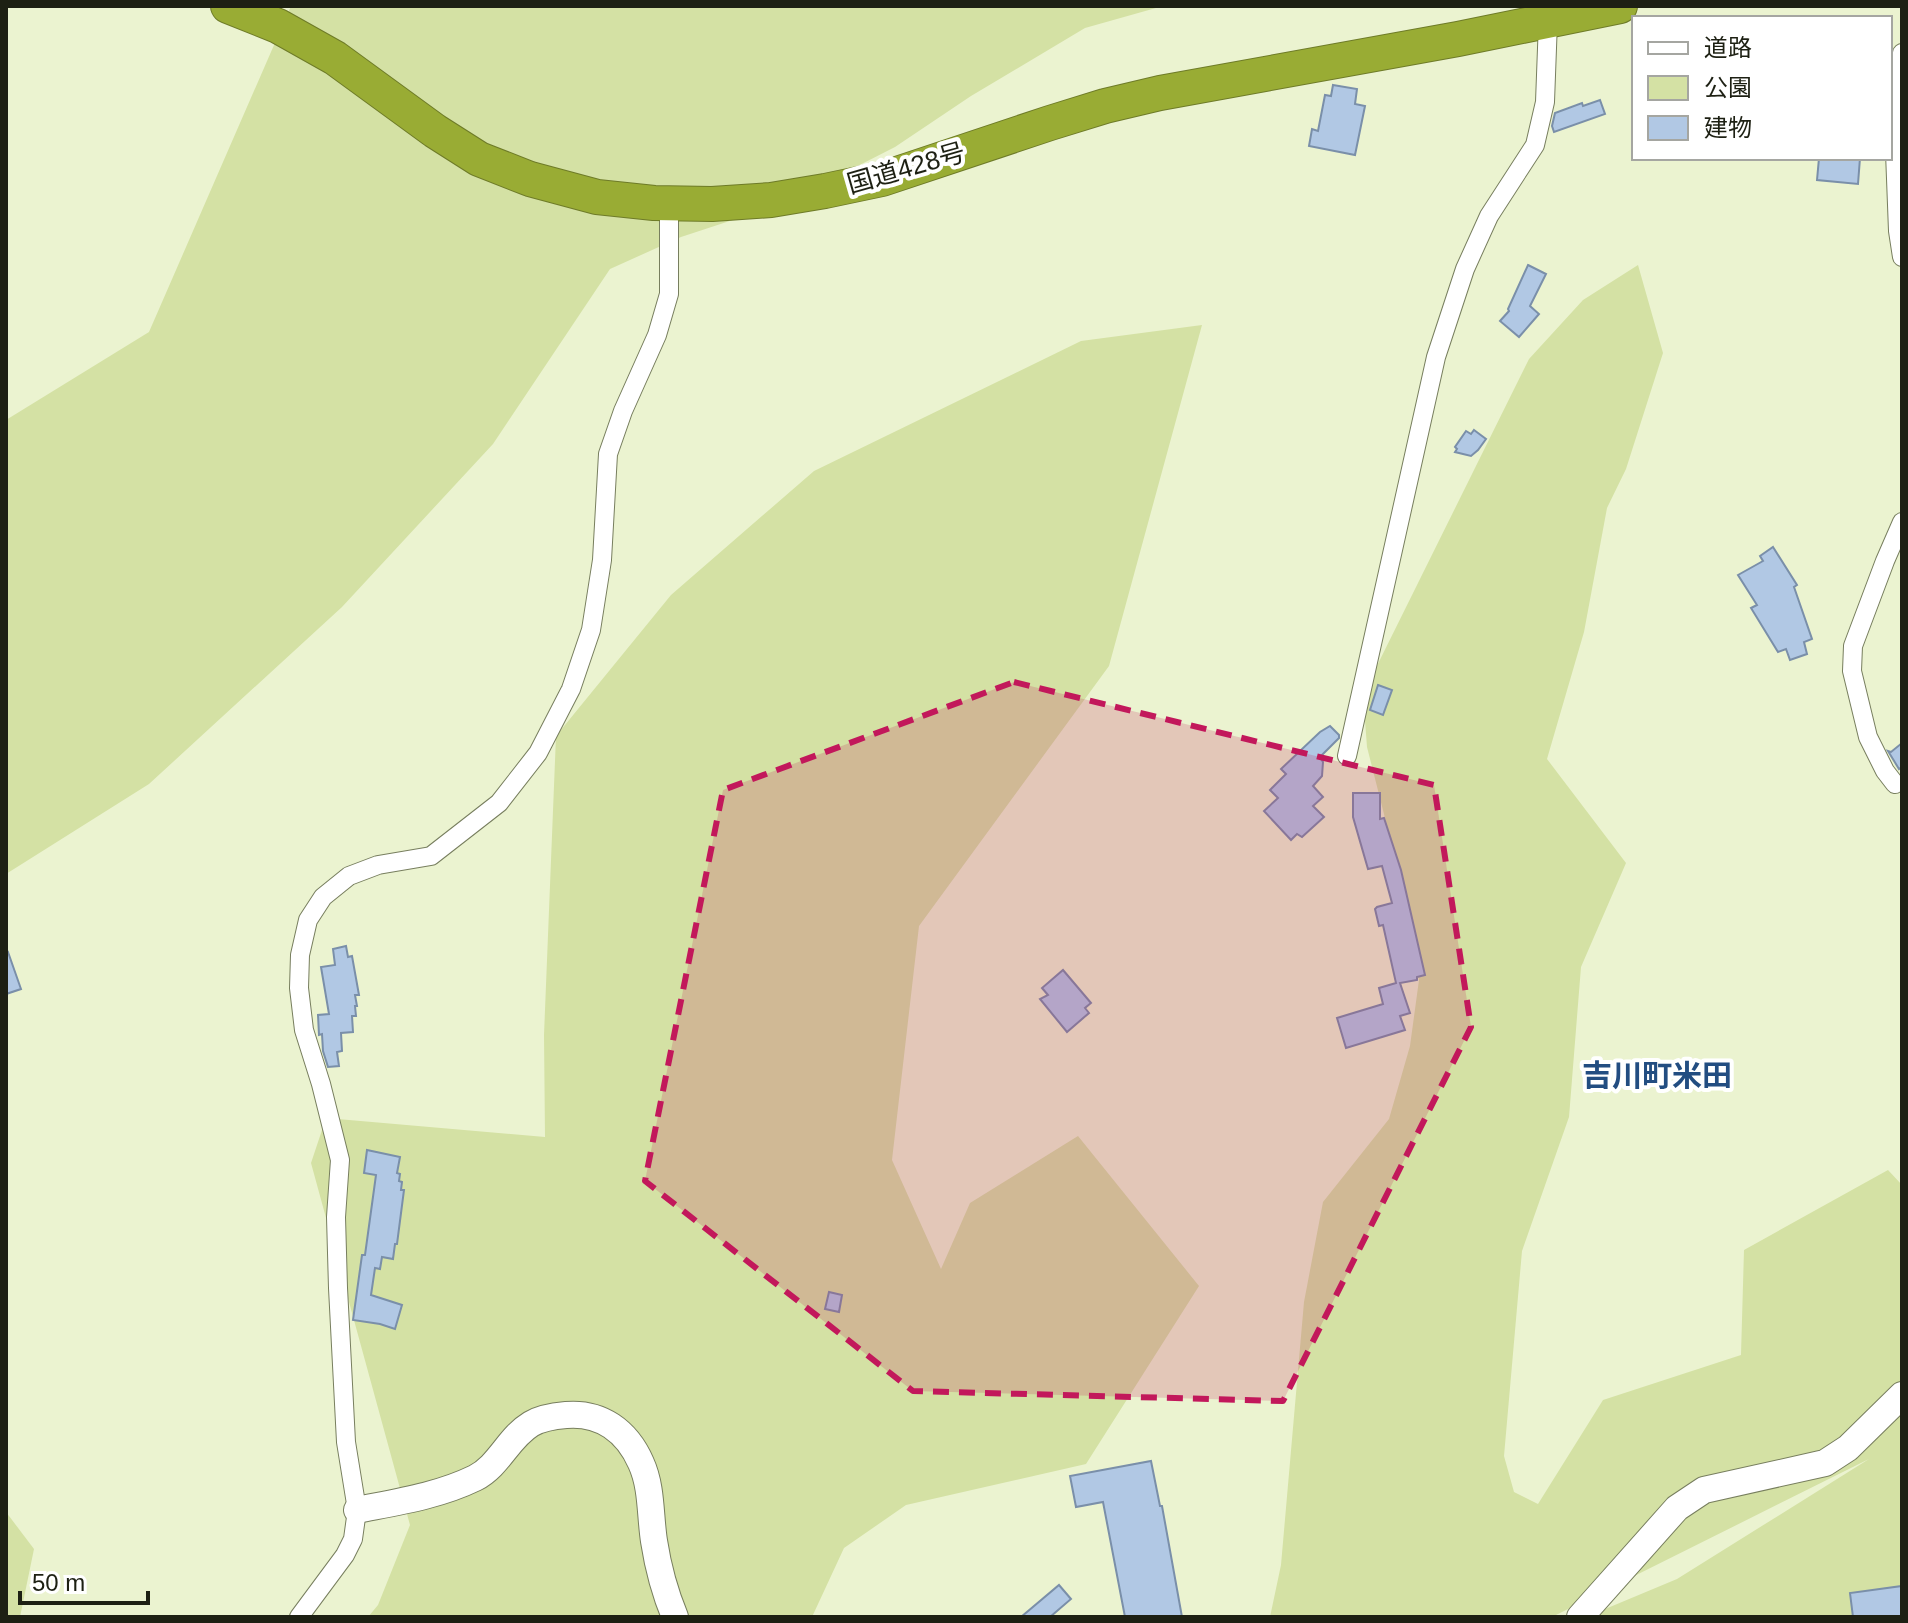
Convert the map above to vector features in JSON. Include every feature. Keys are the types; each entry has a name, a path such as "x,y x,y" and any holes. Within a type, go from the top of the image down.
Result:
{"highway":[{"name":"国道428号","path":"228,6 278,26 335,58 479,159 572,192 669,204 771,200 825,191 882,179 1133,99 1620,6"}],"street":[{"path":"1347,756 1436,357 1465,269 1489,216 1535,145 1545,102 1548,21"},
{"path":"1902,53 1894,126 1898,231 1902,257"},
{"path":"299,1617 345,1555 353,1539 357,1510 346,1442 338,1288 336,1217 340,1160 304,1030 299,988 300,955 305,931 308,920 323,897 349,876 378,865 431,856 499,803 538,753 571,689 591,630 602,560 608,454 623,411 657,335 669,294 669,204"},
{"path":"1895,784 1868,737 1852,671 1853,646 1902,522"},
{"path":"1580,1617 1677,1508 1704,1490 1825,1463 1848,1448 1902,1395"},
{"path":"357,1510 446,1491 478,1477 498,1460 512,1439 531,1424 551,1416 577,1414 598,1418 619,1429 633,1446 643,1466 659,1565 675,1617"}],"highlighted area":[{"path":"1014,682 1434,785 1471,1027 1283,1401 913,1391 645,1181 723,790"}],"green space":[{"path":"291,6 1163,6 1085,28 971,96 895,147 785,203 681,237 610,269 493,444 342,607 149,784 6,874 6,420 149,332"},
{"path":"1638,265 1663,353 1626,469 1607,508 1584,632 1547,759 1626,863 1581,967 1569,1117 1522,1251 1504,1456 1514,1492 1538,1504 1603,1400 1741,1355 1744,1250 1888,1170 1902,1185 1902,1617 1586,1617 1677,1579 1869,1459 1552,1617 1270,1617 1281,1565 1304,1302 1323,1202 1389,1119 1410,1046 1419,980 1367,747 1363,694 1529,359 1583,300"},
{"path":"1202,325 1109,666 919,926 892,1160 941,1269 970,1203 1078,1136 1199,1286 1086,1464 906,1505 844,1548 812,1617 368,1617 378,1605 410,1525 311,1163 326,1118 545,1137 544,1035 556,736 671,595 814,471 1081,341"},
{"path":"6,1512 34,1549 20,1617 6,1617"}],"building":[{"path":"1333,85 1357,89 1355,104 1365,106 1355,155 1309,146 1312,129 1318,131 1325,95 1331,96"},
{"path":"1600,100 1605,114 1554,132 1555,113"},
{"path":"1819,160 1860,160 1858,184 1817,180"},
{"path":"1528,265 1546,274 1530,306 1539,314 1519,337 1500,321 1509,311"},
{"path":"1474,430 1486,439 1478,450 1471,456 1455,452 1466,431 1471,434"},
{"path":"1773,547 1797,585 1794,587 1812,639 1804,642 1807,654 1790,660 1786,649 1778,652 1751,608 1757,605 1738,575 1763,561 1760,556"},
{"path":"1378,685 1392,690 1383,715 1370,710"},
{"path":"1330,726 1339,738 1320,757 1323,762 1322,776 1313,786 1323,797 1313,806 1324,817 1302,837 1297,834 1291,840 1264,811 1278,798 1270,790 1286,774 1281,769"},
{"path":"1902,743 1902,767 1899,769 1888,751"},
{"path":"1353,793 1380,793 1380,819 1384,818 1401,870 1425,975 1400,983 1410,1013 1400,1016 1405,1030 1346,1048 1337,1018 1383,1004 1379,988 1396,983 1383,925 1379,926 1375,909 1392,903 1382,866 1368,869 1353,817"},
{"path":"346,946 348,957 352,956 359,995 355,995 356,1016 352,1016 353,1032 341,1033 342,1051 337,1052 339,1066 328,1067 322,1034 319,1035 318,1015 329,1014 321,967 335,965 333,949"},
{"path":"6,953 21,989 6,994"},
{"path":"1063,970 1091,1003 1085,1008 1089,1013 1067,1032 1040,999 1048,995 1042,988"},
{"path":"367,1150 400,1157 397,1173 402,1182 401,1190 404,1190 397,1244 393,1259 382,1257 380,1269 375,1268 371,1295 402,1305 395,1329 353,1320 376,1175 364,1173"},
{"path":"829,1292 842,1295 839,1312 825,1309"},
{"path":"1151,1461 1182,1617 1125,1617 1103,1502 1076,1507 1070,1476"},
{"path":"1059,1585 1071,1599 1050,1617 1021,1617"},
{"path":"1902,1586 1902,1617 1853,1617 1850,1593"}],"district":[{"name":"吉川町米田","path":"1657,1076"}]}
